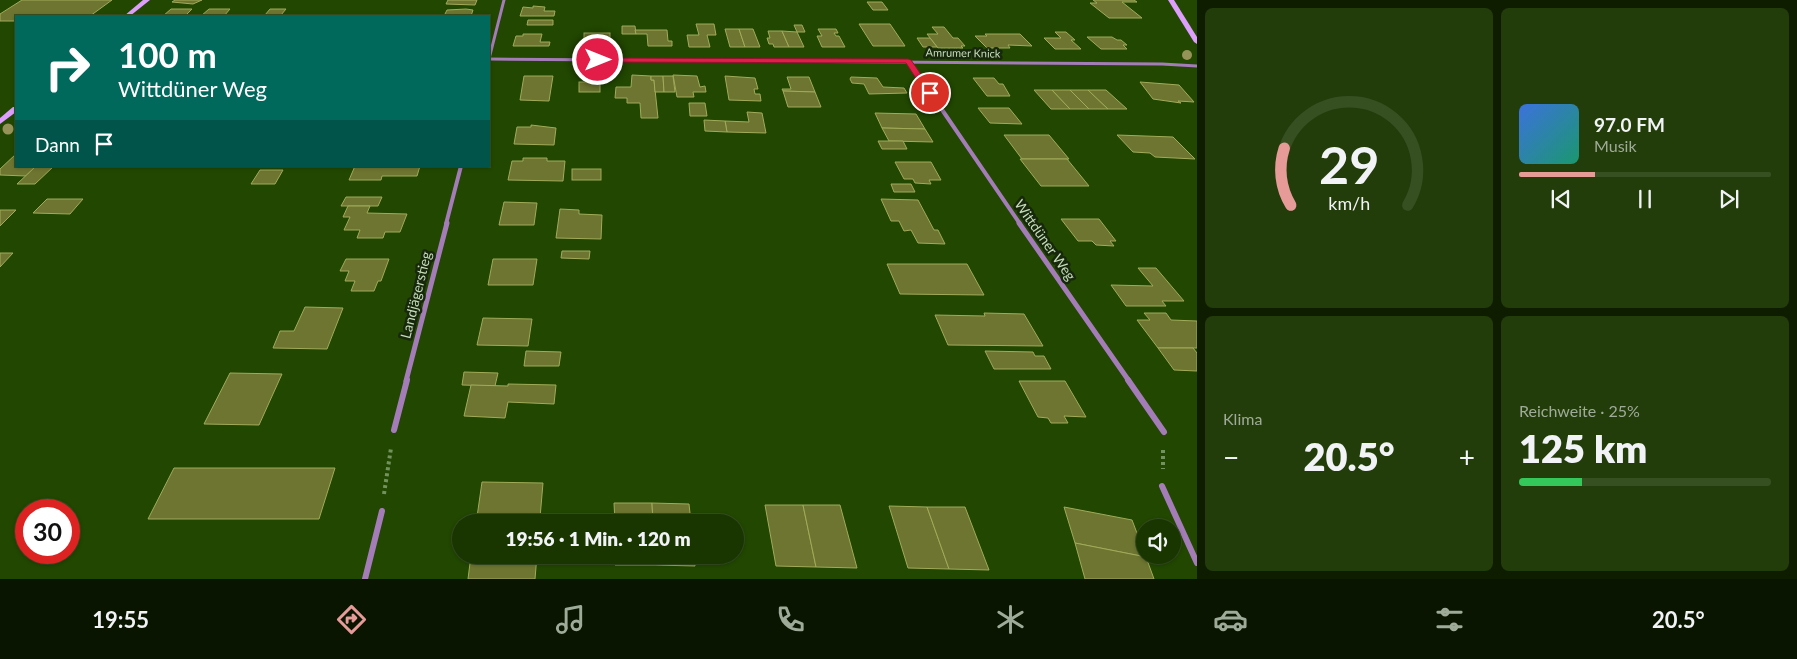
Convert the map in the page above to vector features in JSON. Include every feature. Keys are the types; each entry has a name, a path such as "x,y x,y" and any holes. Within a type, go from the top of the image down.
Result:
{"street":[{"path":"129,15 147,0"},
{"path":"490,55 504,0"},
{"path":"1171,0 1197,42"},
{"name":"Amrumer Knick","path":"490,59 908,61 1197,66"},
{"name":"Wittdüner Weg","path":"908,61 1164,432"},
{"path":"0,122 15,110"},
{"name":"Landjägerstieg","path":"394,430 461,167"},
{"path":"1162,486 1197,563"},
{"path":"365,579 382,512"}],"path":[{"path":"382,512 394,430"},
{"path":"1162,486 1164,432"}],"building":[{"path":"22,0 112,0 91,15 15,15 15,21 0,21 0,14"},
{"path":"175,0 202,0 193,4 172,2"},
{"path":"448,0 477,0 475,5 446,4"},
{"path":"1093,0 1134,0 1137,2 1122,2 1142,18 1109,18 1090,3 1097,3"},
{"path":"867,2 882,2 888,10 873,10"},
{"path":"533,6 545,7 544,11 555,11 554,16 520,16 523,7 533,8"},
{"path":"171,9 192,9 186,15 164,15"},
{"path":"209,9 230,9 225,15 202,15"},
{"path":"270,9 286,9 281,15 265,15"},
{"path":"447,10 473,10 471,15 444,15"},
{"path":"528,20 553,20 553,25 527,25"},
{"path":"696,24 714,24 716,35 707,35 710,47 689,47 687,35 699,35"},
{"path":"859,24 890,24 905,46 873,46"},
{"path":"794,25 802,25 805,32 797,32"},
{"path":"622,26 635,26 636,34 622,34"},
{"path":"932,27 944,27 953,38 958,38 965,46 961,46 963,48 938,48 927,34 938,34"},
{"path":"725,29 739,29 745,47 730,47"},
{"path":"739,29 753,29 760,47 745,47"},
{"path":"818,29 836,29 838,33 834,33 836,36 839,36 845,47 822,47 817,36 822,36"},
{"path":"635,30 667,30 668,41 672,41 672,46 648,46 647,34 636,34"},
{"path":"768,31 782,31 789,47 774,47 773,44 769,44 767,38 770,38"},
{"path":"782,31 797,32 804,47 789,47"},
{"path":"1055,32 1066,32 1075,40 1071,40 1081,49 1055,49 1044,38 1061,38"},
{"path":"584,33 610,33 610,46 584,46"},
{"path":"523,34 542,34 540,42 550,42 549,46 513,46 516,36 523,36"},
{"path":"985,34 1020,34 1032,46 1008,45 1010,48 987,48 975,36 987,36"},
{"path":"1087,37 1112,37 1121,40 1127,45 1123,45 1127,49 1101,49"},
{"path":"917,38 930,38 937,47 923,47"},
{"path":"632,75 651,76 651,80 654,80 658,118 641,118 640,103 627,103 627,98 615,98 616,87 631,87"},
{"path":"673,75 697,76 700,87 705,86 706,92 693,92 694,97 677,97"},
{"path":"524,76 553,76 549,101 520,100"},
{"path":"651,76 663,76 664,92 655,92 654,80 651,80"},
{"path":"663,76 673,76 675,92 664,92"},
{"path":"725,76 755,78 758,89 754,89 755,94 760,94 761,101 729,100"},
{"path":"787,77 809,77 815,92 783,91 782,89 791,89"},
{"path":"851,77 877,78 883,87 904,88 907,93 869,94 864,84 852,83"},
{"path":"973,78 994,78 999,84 1003,84 1010,96 987,96"},
{"path":"579,82 600,82 600,92 579,92"},
{"path":"1140,82 1179,85 1194,102 1178,101 1181,103 1153,99"},
{"path":"1034,90 1052,90 1070,109 1051,109"},
{"path":"1052,90 1070,90 1089,109 1070,109"},
{"path":"1070,90 1088,90 1108,109 1089,109"},
{"path":"1088,90 1106,90 1127,109 1108,109"},
{"path":"783,91 815,92 821,107 788,107"},
{"path":"689,103 705,103 707,116 690,116"},
{"path":"978,108 1009,108 1022,124 990,123"},
{"path":"747,112 762,113 766,133 727,132 725,121 749,122"},
{"path":"875,113 916,114 925,129 882,128"},
{"path":"704,120 725,121 727,132 705,131"},
{"path":"531,125 556,128 554,145 514,144 517,127 531,127"},
{"path":"882,128 925,129 933,142 889,141"},
{"path":"1004,135 1049,135 1069,159 1022,159"},
{"path":"1117,135 1173,137 1195,159 1155,157 1150,153 1133,152"},
{"path":"878,141 903,141 907,149 882,149"},
{"path":"15,155 15,167 35,167 26,176 0,175 0,169"},
{"path":"523,158 547,158 547,161 565,161 563,181 508,180 512,161 523,161"},
{"path":"1020,159 1067,159 1089,186 1041,186"},
{"path":"895,162 931,162 941,180 929,180 931,184 915,183 913,179 904,179"},
{"path":"35,167 53,167 35,184 17,184"},
{"path":"355,167 420,167 417,176 382,176 381,180 349,180"},
{"path":"572,169 601,169 601,180 572,180"},
{"path":"260,170 283,170 275,184 251,184"},
{"path":"891,184 911,184 915,192 894,192"},
{"path":"346,197 382,197 378,206 341,206"},
{"path":"47,199 83,199 70,214 33,213"},
{"path":"881,199 918,200 934,230 938,230 945,244 918,243 911,230 904,231 899,221 891,221"},
{"path":"504,202 537,203 534,225 499,225"},
{"path":"348,206 370,206 367,213 407,214 400,232 385,232 383,238 357,238 360,230 344,230 350,217 343,217"},
{"path":"560,209 579,210 579,214 602,215 601,239 556,238"},
{"path":"0,210 16,210 0,226"},
{"path":"1061,219 1099,219 1116,241 1110,241 1114,246 1096,245 1092,241 1078,241"},
{"path":"562,251 590,251 589,259 561,258"},
{"path":"0,253 13,253 0,267"},
{"path":"346,259 389,259 381,281 378,281 374,291 351,291 355,281 345,281 349,271 340,271"},
{"path":"493,259 537,259 533,285 488,285"},
{"path":"887,264 967,264 984,295 900,294"},
{"path":"1138,268 1156,268 1184,301 1162,301 1166,306 1126,306 1111,285 1153,286"},
{"path":"305,307 343,308 327,349 273,348 280,331 294,331"},
{"path":"984,313 1024,314 1043,346 948,345 935,315 985,316"},
{"path":"1144,313 1166,313 1171,320 1197,321 1197,348 1158,348 1137,320 1150,320"},
{"path":"483,318 532,319 528,346 477,345"},
{"path":"1158,348 1193,348 1197,353 1197,371 1174,370"},
{"path":"526,351 561,352 559,366 524,366"},
{"path":"985,351 1033,352 1035,356 1044,356 1051,369 994,369"},
{"path":"464,372 498,373 495,386 462,385"},
{"path":"230,373 282,374 259,425 204,424"},
{"path":"1019,381 1065,381 1086,417 1064,416 1068,423 1051,423 1048,418 1038,417"},
{"path":"508,384 556,385 554,404 508,402 505,418 464,416 471,385 508,386"},
{"path":"174,468 335,468 319,519 148,519"},
{"path":"482,482 543,483 540,514 477,514"},
{"path":"614,503 652,503 653,514 615,514"},
{"path":"652,503 689,504 690,514 653,514"},
{"path":"765,505 803,505 816,567 776,566"},
{"path":"803,505 840,505 857,568 816,567"},
{"path":"889,506 927,507 949,569 908,568"},
{"path":"927,507 965,507 989,570 949,569"},
{"path":"1064,507 1132,520 1136,531 1136,555 1075,543"},
{"path":"1075,543 1136,555 1136,564 1149,564 1154,579 1085,579"},
{"path":"470,564 536,564 535,579 468,579"},
{"path":"655,564 655,565 615,565"},
{"path":"695,564 695,566 655,565"}],"route":[{"path":"598,60 908,61 930,93"}]}
